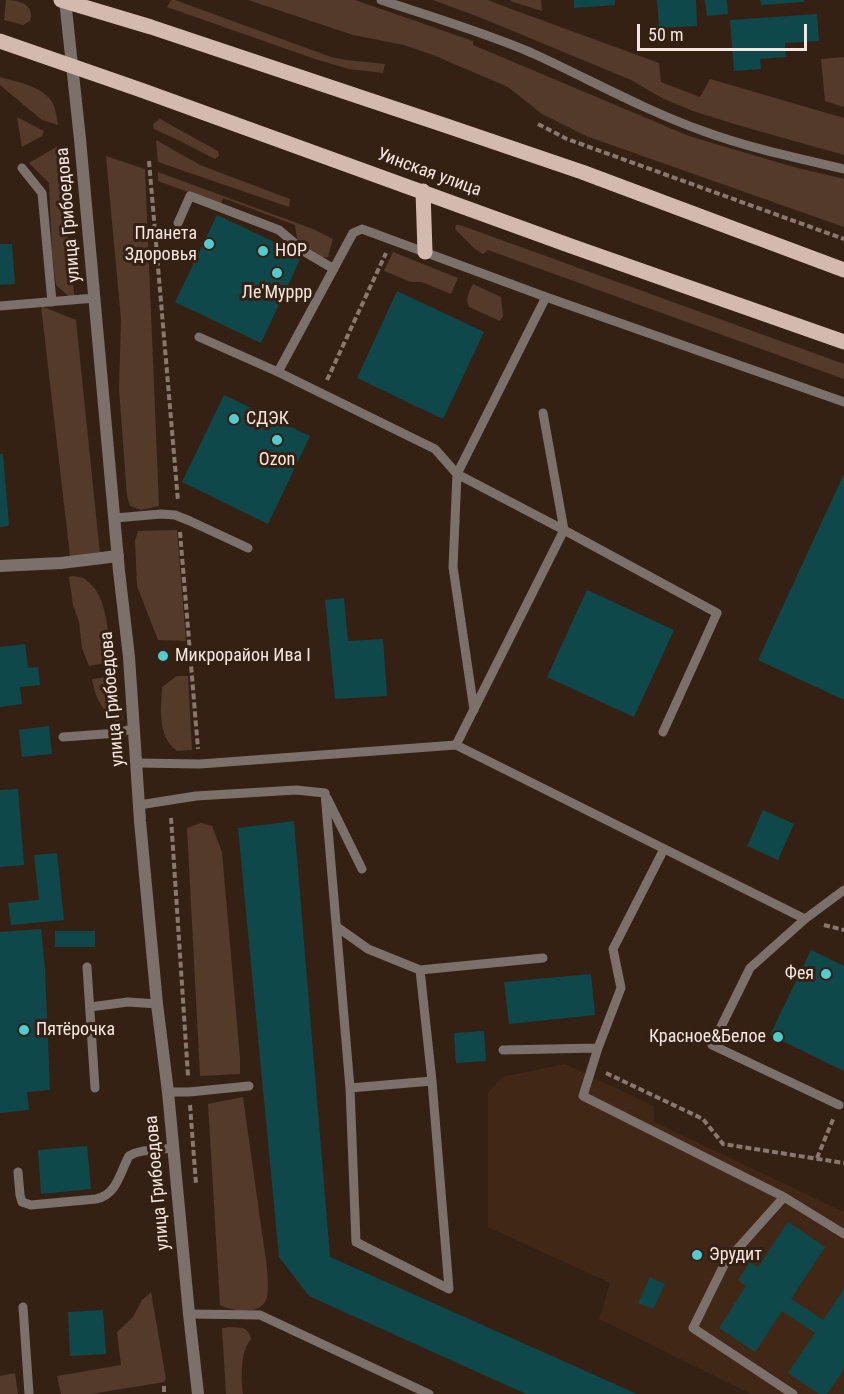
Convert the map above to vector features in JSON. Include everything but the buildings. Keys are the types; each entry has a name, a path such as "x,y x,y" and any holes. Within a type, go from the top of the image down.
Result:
{"main road":[{"path":"64,0 162,30 582,172 844,270"},
{"name":"Уинская улица","path":"0,41 844,342"},
{"path":"423,191 425,252"}],"street":[{"name":"улица Грибоедова","path":"64,0 80,139 129,657 139,805 157,1004 198,1394"},
{"path":"0,566 61,563 118,556"}],"lane":[{"path":"381,0 500,40 700,130 756,148 844,169"},
{"path":"22,168 42,193 52,302"},
{"path":"178,223 190,196 279,230 305,252 334,269"},
{"path":"278,372 353,233 362,229 546,297 844,402"},
{"path":"474,710 453,567 457,474 546,297"},
{"path":"0,306 95,298"},
{"path":"199,337 278,372 435,449 457,474 717,613 663,732"},
{"path":"456,746 564,530 543,412"},
{"path":"115,518 161,514 179,516 248,548"},
{"path":"63,737 118,733 134,728"},
{"path":"137,763 200,764 456,746 805,920"},
{"path":"139,805 196,796 296,789 325,793"},
{"path":"325,793 362,869"},
{"path":"325,793 350,1088 356,1242 449,1289 432,1081 420,970"},
{"path":"664,849 613,949 621,988 583,1096 784,1197 844,1234"},
{"path":"839,1105 712,1045 750,968 805,920 844,890"},
{"path":"337,927 368,949 420,970 543,958"},
{"path":"87,967 95,1089"},
{"path":"90,1007 128,1002 157,1004"},
{"path":"503,1050 598,1048"},
{"path":"350,1088 432,1081"},
{"path":"168,1092 249,1086"},
{"path":"18,1172 20,1195 22,1202 26,1204 96,1199 110,1193 129,1156 135,1153 173,1149"},
{"path":"784,1197 725,1263 693,1328 794,1394"},
{"path":"23,1307 29,1394"},
{"path":"189,1314 260,1315 429,1394"}],"path":[{"path":"538,124 567,139 844,239"},
{"path":"149,161 200,764"},
{"path":"321,393 390,244"},
{"path":"606,1073 703,1119 723,1144 844,1163"},
{"path":"817,1158 839,1105"},
{"path":"164,1386 164,1394"}],"shaded area":[{"path":"6,0 25,4 30,11 30,21 23,25 4,20"},
{"path":"171,0 331,57 385,64 383,73 349,69 315,59 167,7"},
{"path":"248,0 355,0 473,41 473,45 689,136 790,166 844,179 844,227 586,136 542,114 508,87 433,55 404,45 353,35"},
{"path":"433,0 488,0 659,63 661,82 700,97 710,79 844,118 844,155 693,111 662,98 631,80"},
{"path":"541,0 542,11 510,1"},
{"path":"844,57 843,107 825,101 821,59"},
{"path":"0,77 31,86 45,94 54,106 58,125 42,120 0,85"},
{"path":"17,117 44,131 42,136 22,147"},
{"path":"160,119 218,151 219,156 215,159 154,129 153,124"},
{"path":"156,140 200,165 290,199 289,207 158,162"},
{"path":"58,146 75,302 56,285 49,183 29,163"},
{"path":"106,156 145,169 159,506 141,510 130,506 127,496 119,389 121,320"},
{"path":"158,172 313,229 333,239 328,257 315,255 303,248 298,241 295,225 223,198 221,204 158,181"},
{"path":"456,225 844,364 844,379 488,250 483,254 455,229"},
{"path":"393,252 458,278 451,294 422,282 411,282 384,271"},
{"path":"473,284 501,297 503,316 500,321 469,307 467,298"},
{"path":"41,306 76,320 100,554 70,556"},
{"path":"177,530 186,641 158,640 137,586 135,541 138,531"},
{"path":"69,577 85,579 99,595 106,617 111,662 89,666 82,648 79,622 73,605"},
{"path":"115,676 123,719 116,722 100,703 92,679"},
{"path":"177,676 188,676 192,750 177,751 166,738 163,730 162,687"},
{"path":"201,823 212,826 222,852 240,1074 200,1076 187,828"},
{"name":"Эрудит","path":"565,1064 654,1106 654,1122 844,1212 844,1394 751,1394 599,1319 610,1283 488,1227 488,1093 502,1077"},
{"path":"243,1097 268,1275 268,1294 263,1305 245,1311 220,1305 208,1104"},
{"path":"151,1292 166,1379 164,1382 91,1394 61,1394 57,1376 121,1365 117,1332 133,1317 142,1300"},
{"path":"222,1328 246,1330 251,1339 243,1358 243,1394 226,1394"},
{"path":"15,1373 18,1394 0,1394 0,1376"}],"place":[{"name":"Планета Здоровья","path":"209,244"},
{"name":"HOP","path":"263,251"},
{"name":"Ле'Муррр","path":"277,273"},
{"name":"СДЭК","path":"234,419"},
{"name":"Ozon","path":"277,440"},
{"name":"Микрорайон Ива I","path":"163,656"},
{"name":"Фея","path":"826,974"},
{"name":"Пятёрочка","path":"24,1030"},
{"name":"Красное&Белое","path":"778,1037"},
{"name":"Эрудит","path":"697,1255"}]}
